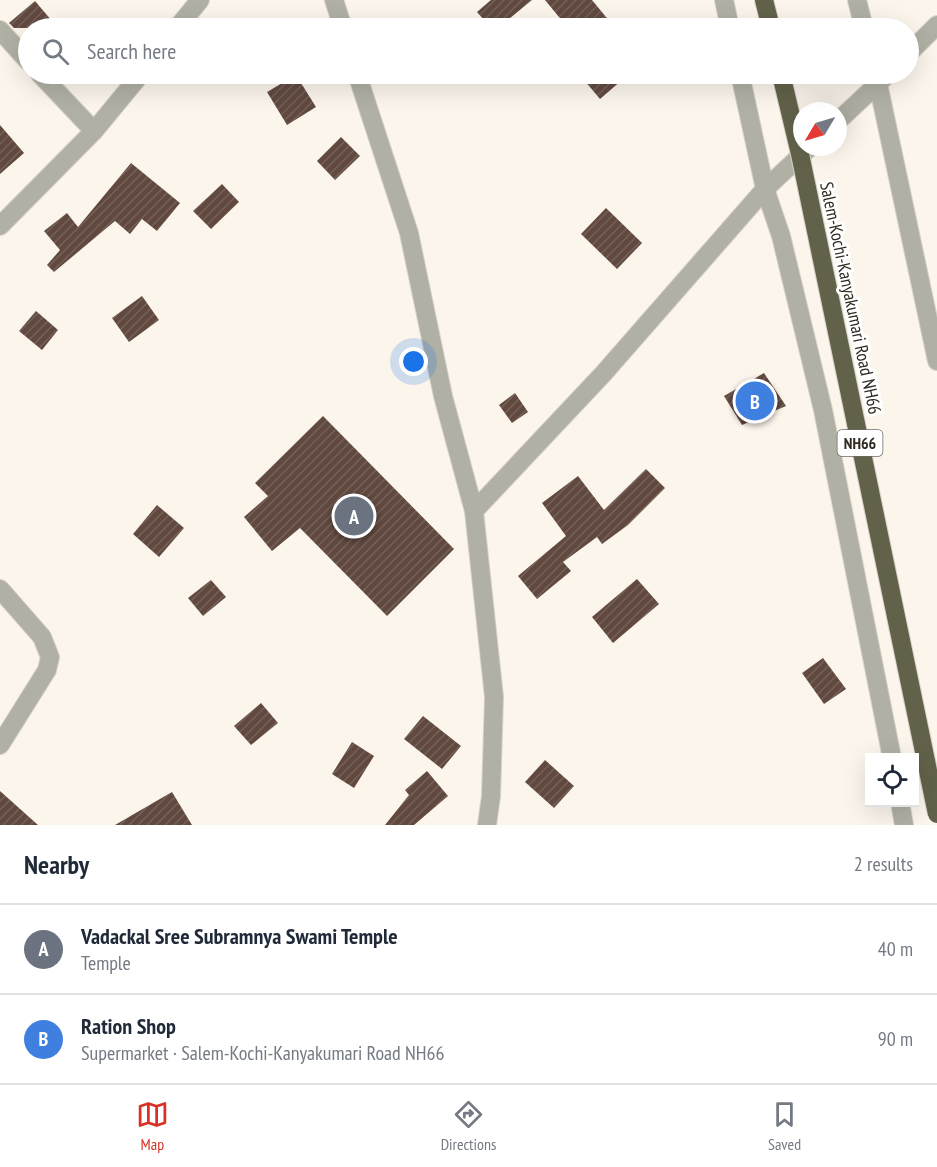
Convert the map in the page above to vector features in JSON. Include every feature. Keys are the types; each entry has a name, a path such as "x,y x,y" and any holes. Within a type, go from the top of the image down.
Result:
{"highway":[{"path":"764,0 768,18"},
{"name":"Salem-Kochi-Kanyakumari Road NH66","path":"783,84 937,814"}],"street":[{"path":"186,18 201,0"},
{"path":"334,0 340,18"},
{"path":"724,0 728,18"},
{"path":"857,0 862,18"},
{"path":"919,44 937,25"},
{"path":"0,30 18,50"},
{"path":"49,84 94,131"},
{"path":"0,226 94,131 133,84"},
{"path":"360,84 409,233 443,396 474,511 494,697 491,796 487,825"},
{"path":"742,84 765,189 781,236 823,410 891,753"},
{"path":"847,112 874,84"},
{"path":"882,84 936,350"},
{"path":"474,511 603,374 765,189 800,156"},
{"path":"0,589 42,637 50,657 47,670 0,745"},
{"path":"901,807 904,825"}],"building":[{"path":"491,0 532,0 510,18 482,18 477,12"},
{"path":"545,0 592,0 607,18 560,18"},
{"path":"35,1 49,18 18,18 18,28 14,28 9,23"},
{"path":"281,84 302,84 316,107 287,125 267,92"},
{"path":"587,84 617,84 600,99"},
{"path":"0,125 24,153 0,174"},
{"path":"341,137 360,156 335,180 317,161"},
{"path":"131,163 180,203 157,231 142,219 130,234 115,221 54,272 47,265 60,250 44,231 67,213 78,227"},
{"path":"222,184 239,202 211,229 193,211"},
{"path":"606,208 642,243 617,269 581,234"},
{"path":"142,296 159,320 129,342 112,318"},
{"path":"36,311 58,330 42,350 19,331"},
{"path":"764,373 786,406 742,425 724,396"},
{"path":"515,393 528,412 512,423 499,405"},
{"path":"323,416 454,549 387,616 300,528 272,551 244,517 268,496 255,483"},
{"path":"646,469 665,488 628,525 602,544 597,537 563,562 571,571 537,599 518,576 566,536 542,503 578,476 604,510"},
{"path":"157,505 184,528 159,557 133,534"},
{"path":"637,579 659,604 613,643 592,617"},
{"path":"211,580 226,597 203,616 188,598"},
{"path":"823,658 846,689 824,704 802,673"},
{"path":"261,703 278,723 251,745 234,726"},
{"path":"423,716 461,746 442,769 404,739"},
{"path":"352,742 374,756 354,788 332,774"},
{"path":"545,760 574,786 554,808 525,782"},
{"path":"427,771 448,796 414,825 385,825 409,795 405,790"},
{"path":"0,791 38,825 0,825"},
{"path":"172,792 192,825 115,825"}],"place":[{"name":"Ration Shop","path":"755,401"},
{"name":"Vadackal Sree Subramnya Swami Temple","path":"354,516"}]}
